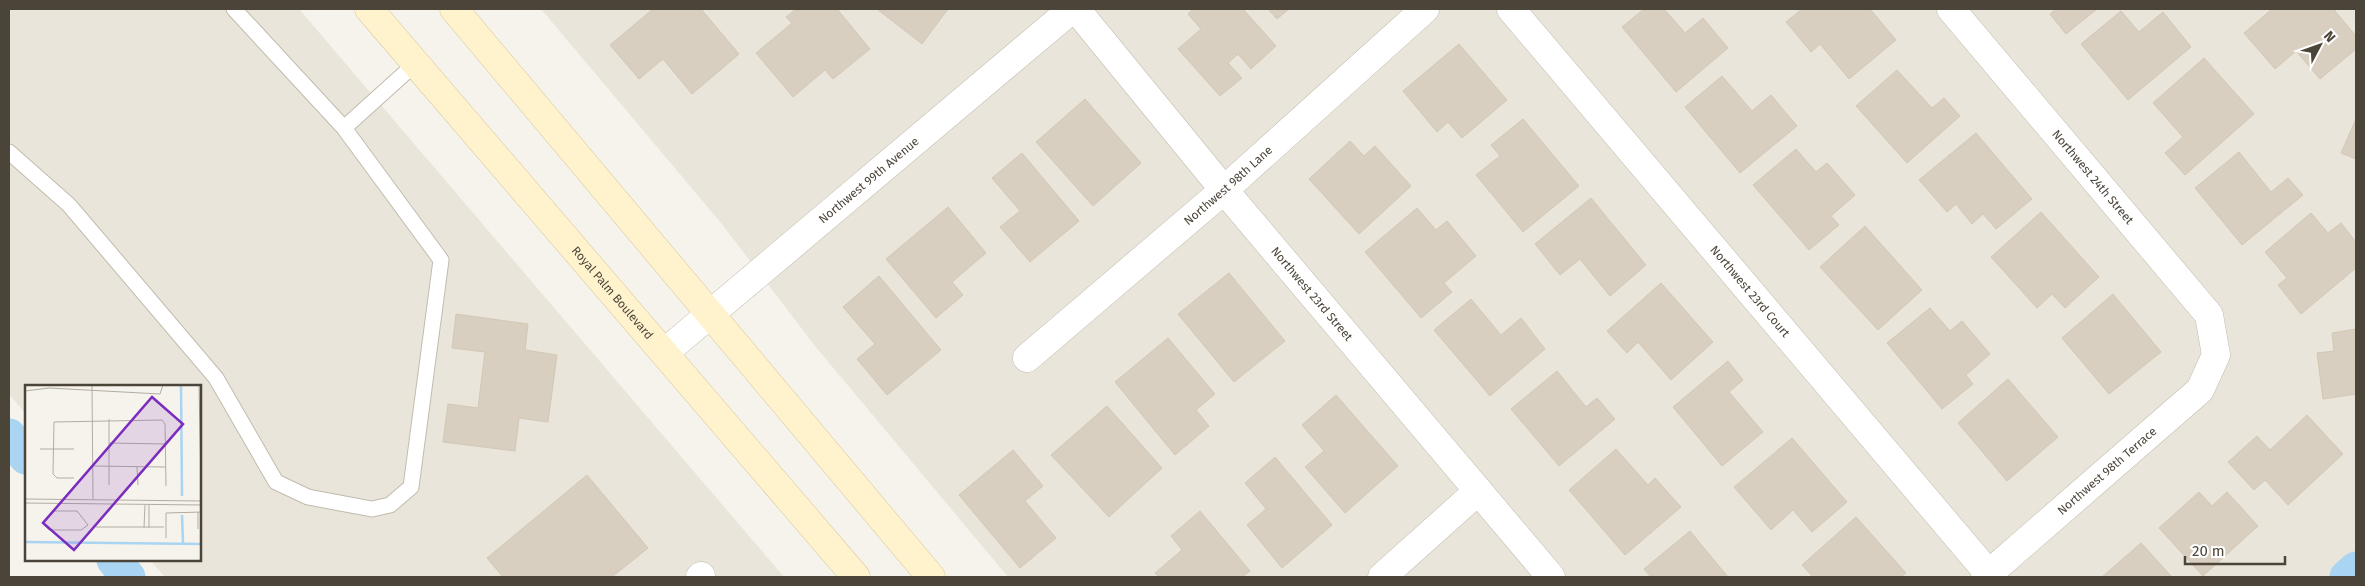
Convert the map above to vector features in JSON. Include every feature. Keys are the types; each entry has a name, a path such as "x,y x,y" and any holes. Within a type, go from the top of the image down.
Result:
{"main road":[{"name":"Royal Palm Boulevard","path":"369,9 856,577"},
{"path":"454,9 931,577"}],"street":[{"name":"Northwest 99th Avenue","path":"664,353 1072,9"},
{"name":"Northwest 23rd Street","path":"1076,9 1224,190 1551,577"},
{"name":"Northwest 98th Lane","path":"1026,358 1224,190 1426,9"},
{"name":"Northwest 23rd Court","path":"1511,9 1987,576"},
{"name":"Northwest 24th Street","path":"1951,9 2209,315 2216,355"},
{"name":"Northwest 98th Terrace","path":"1987,576 2200,390 2216,355"},
{"path":"1382,577 1478,491"}],"lane":[{"path":"9,152 69,205 216,378 276,482 308,497 372,509 390,505 411,488 441,260 344,128 234,9"},
{"path":"344,128 416,64"}],"shaded area":[{"path":"9,9 299,9 784,577 165,577 151,561 201,561 201,385 25,385 25,413 9,394"},
{"path":"541,9 2356,9 2356,577 1008,577 815,346 721,223"}],"building":[{"path":"653,9 701,9 739,54 692,94 663,59 639,79 610,45"},
{"path":"796,9 837,9 870,49 833,79 825,70 793,97 756,53 792,23 786,17"},
{"path":"877,9 948,9 922,44"},
{"path":"1193,9 1243,9 1276,46 1251,69 1238,54 1228,63 1242,78 1220,96 1178,49 1201,29 1188,14"},
{"path":"1268,9 1289,9 1277,19"},
{"path":"1644,9 1664,9 1685,33 1703,18 1728,48 1676,92 1622,27"},
{"path":"1802,9 1870,9 1896,40 1849,79 1820,44 1811,52 1786,22"},
{"path":"2056,9 2097,9 2066,34 2050,14"},
{"path":"2272,9 2337,9 2335,11 2356,36 2356,49 2320,79 2296,51 2275,69 2244,33"},
{"path":"2121,11 2139,32 2163,12 2191,47 2128,100 2081,44"},
{"path":"1459,44 1507,100 1462,138 1448,122 1437,132 1403,91"},
{"path":"2204,58 2254,114 2185,175 2165,153 2183,137 2153,103"},
{"path":"1897,70 1932,108 1944,98 1960,116 1907,163 1856,106"},
{"path":"1722,76 1752,111 1771,95 1797,126 1740,173 1685,107"},
{"path":"1085,99 1141,163 1093,206 1036,142"},
{"path":"1523,119 1579,186 1523,232 1476,175 1500,156 1491,145"},
{"path":"2356,119 2356,159 2341,153"},
{"path":"1976,133 2032,199 1996,229 1983,214 1972,224 1956,204 1947,212 1919,180"},
{"path":"1350,141 1364,156 1375,146 1411,186 1359,234 1309,179"},
{"path":"1796,149 1816,172 1827,163 1855,195 1831,216 1839,225 1809,250 1753,185"},
{"path":"2239,152 2271,192 2288,178 2303,195 2242,245 2195,188"},
{"path":"1022,153 1079,221 1030,262 1000,227 1020,211 992,178"},
{"path":"1591,198 1646,265 1610,296 1580,259 1560,275 1535,244"},
{"path":"948,207 986,253 952,282 963,295 936,318 886,259"},
{"path":"1417,208 1436,230 1447,221 1476,256 1444,283 1452,292 1421,318 1365,252"},
{"path":"2041,212 2099,277 2065,308 2052,294 2037,308 1991,257"},
{"path":"2311,213 2328,233 2341,223 2356,242 2356,268 2301,314 2278,285 2287,278 2265,252"},
{"path":"1865,226 1922,290 1878,330 1820,267"},
{"path":"1229,273 1285,341 1234,382 1178,314"},
{"path":"879,276 941,350 887,395 857,359 875,344 843,307"},
{"path":"1661,283 1713,342 1671,380 1638,342 1627,353 1607,331"},
{"path":"2113,294 2161,352 2109,394 2062,338"},
{"path":"1471,299 1501,335 1521,318 1545,349 1490,396 1434,330"},
{"path":"1930,308 1950,331 1962,321 1990,354 1966,375 1973,384 1942,409 1887,343"},
{"path":"456,314 528,324 525,350 557,355 548,422 519,418 515,451 443,442 448,404 478,408 485,352 452,348"},
{"path":"2356,329 2356,394 2323,399 2317,353 2334,351 2332,333"},
{"path":"1168,338 1215,394 1196,410 1209,426 1175,455 1115,382"},
{"path":"1728,361 1743,380 1729,392 1763,432 1722,466 1673,407"},
{"path":"1557,371 1586,407 1597,398 1615,419 1559,466 1511,409"},
{"path":"2008,379 2058,437 2007,481 1958,423"},
{"path":"1336,395 1398,466 1345,513 1305,467 1324,451 1302,425"},
{"path":"1107,406 1162,468 1109,517 1051,455"},
{"path":"2307,415 2343,454 2288,505 2265,480 2254,490 2228,462 2257,436 2270,450"},
{"path":"1792,438 1847,502 1812,532 1793,510 1771,530 1734,487"},
{"path":"1616,449 1648,485 1655,478 1681,507 1625,555 1569,490"},
{"path":"1013,450 1043,486 1025,501 1056,538 1020,568 959,495"},
{"path":"1275,457 1332,525 1282,568 1247,525 1266,509 1245,483"},
{"path":"587,475 648,548 612,577 503,577 487,558"},
{"path":"2199,492 2212,506 2227,492 2258,526 2203,576 2159,528"},
{"path":"1200,511 1250,571 1242,577 1159,577 1155,573 1182,550 1171,536"},
{"path":"1856,517 1906,573 1901,577 1813,577 1802,565"},
{"path":"1690,531 1728,577 1651,577 1644,569"},
{"path":"2141,543 2172,577 2102,577"}],"waterway":[{"path":"9,436 25,456"},
{"path":"115,561 128,577"},
{"path":"2347,577 2356,569"}]}
